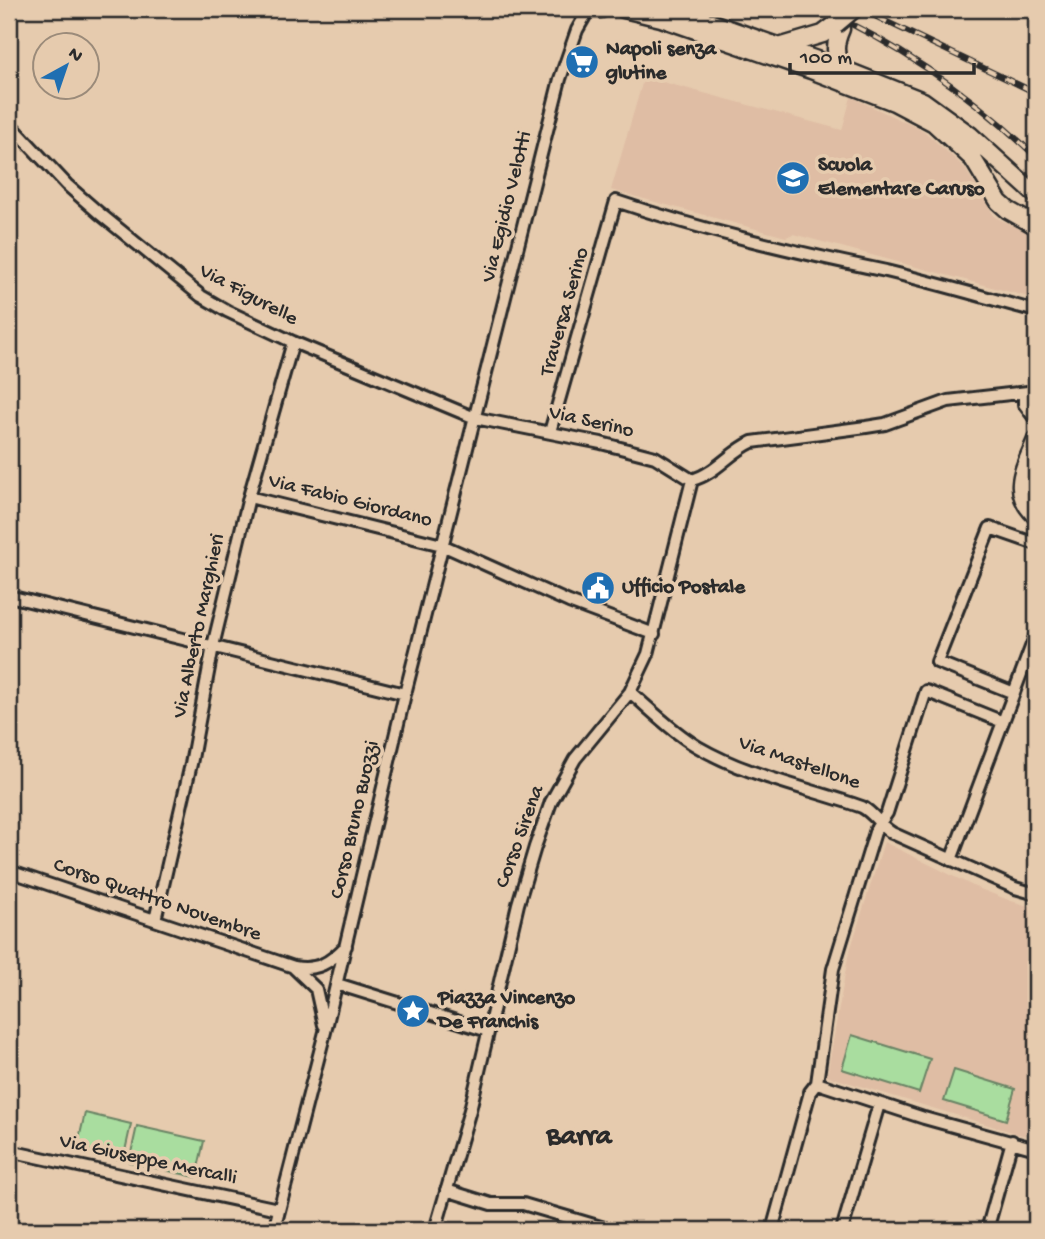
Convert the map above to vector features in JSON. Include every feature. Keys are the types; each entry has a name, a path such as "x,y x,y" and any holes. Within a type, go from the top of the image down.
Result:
{"street":[{"path":"589,9 601,9"},
{"name":"Via Egidio Velotti","path":"475,418 560,79 577,30 589,9"},
{"path":"624,9 840,68 900,91 934,108 970,135 1036,195"},
{"path":"672,9 815,61 934,122 973,159 999,202 1036,226"},
{"path":"815,61 839,26"},
{"path":"778,47 839,26"},
{"path":"839,26 834,49 840,68"},
{"name":"Via Figurelle","path":"9,123 67,185 201,296 293,342 475,418"},
{"path":"999,202 1003,188 1014,180 1022,182"},
{"name":"Traversa Serino","path":"550,432 616,201 838,263 887,272 1036,311"},
{"name":"Via Alberto Marghieri","path":"155,920 191,764 213,646 248,497 293,342"},
{"path":"1033,392 1024,397 1024,404 1036,419"},
{"path":"692,480 705,477 737,449 752,442 885,424 948,401 1033,392"},
{"name":"Via Serino","path":"475,418 550,432 654,457 692,480"},
{"name":"Corso Bruno Buozzi","path":"274,1230 326,1032 405,694 475,418"},
{"path":"1036,440 1031,463 1022,472 1020,494 1036,516"},
{"name":"Corso Sirena","path":"435,1230 470,1110 518,904 551,802 575,759 630,692 648,654 692,480"},
{"name":"Via Fabio Giordano","path":"248,497 442,545 569,602 654,634"},
{"path":"1014,693 937,662 989,529 1036,544"},
{"path":"9,596 405,694"},
{"path":"951,860 1036,635"},
{"path":"772,1230 810,1092 817,1083 833,969 879,823 887,813 926,691 1003,722"},
{"name":"Via Mastellone","path":"630,692 702,749 786,782 862,807 871,811 879,823 892,834 1015,888 1036,894"},
{"name":"Corso Quattro Novembre","path":"9,871 294,967 321,967 346,945"},
{"name":"Corso Quattro Novembre","path":"294,967 316,989 326,1032"},
{"path":"337,984 488,1031"},
{"path":"817,1083 879,1104 1036,1149"},
{"path":"842,1230 879,1104"},
{"path":"987,1230 1012,1142"},
{"name":"Via Giuseppe Mercalli","path":"9,1151 278,1209"},
{"path":"446,1190 491,1204 523,1203 611,1230"}],"shaded area":[{"name":"Scuola Elementare Caruso","path":"644,77 842,130 851,97 924,131 964,167 995,217 1036,237 1036,299 793,234 786,237 611,190"},
{"path":"884,842 975,887 1036,908 1036,1098 1025,1136 827,1076 848,957"}],"green space":[{"path":"1036,466 1036,506 1029,497 1027,486"},
{"path":"852,1035 930,1059 919,1093 842,1069"},
{"path":"954,1070 1015,1089 1006,1120 944,1101"},
{"path":"85,1113 131,1124 123,1160 77,1148"},
{"path":"137,1126 204,1141 196,1177 129,1162"}],"railway":[{"path":"820,9 879,39 934,74 987,113 1036,157"},
{"path":"860,9 1036,93"}],"place":[{"name":"Napoli senza glutine","path":"582,62"},
{"name":"Scuola Elementare Caruso","path":"793,178"},
{"name":"Ufficio Postale","path":"598,588"},
{"name":"Piazza Vincenzo De Franchis","path":"413,1011"}],"district":[{"name":"Barra","path":"579,1137"}]}
